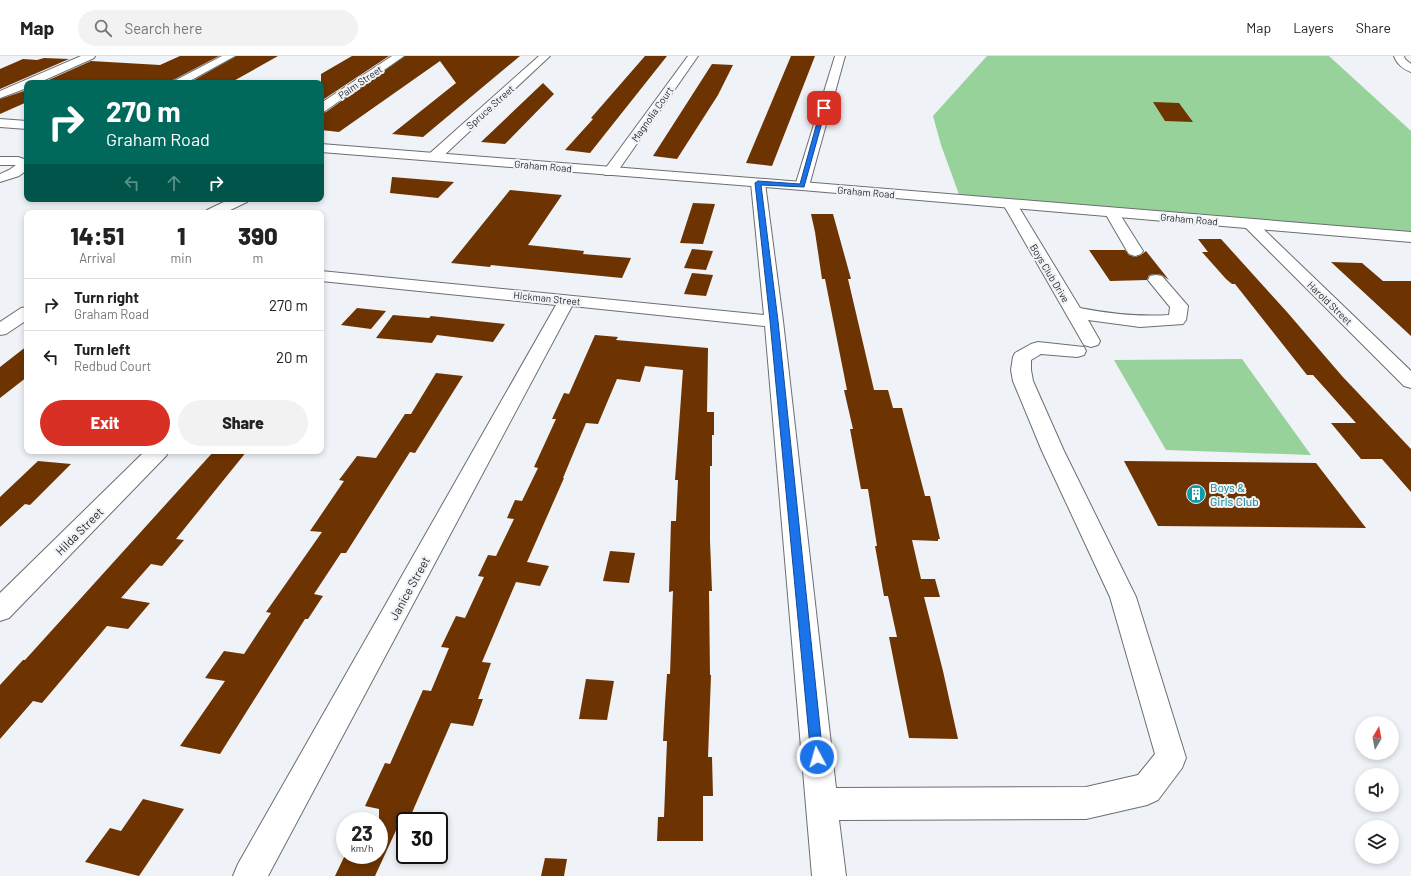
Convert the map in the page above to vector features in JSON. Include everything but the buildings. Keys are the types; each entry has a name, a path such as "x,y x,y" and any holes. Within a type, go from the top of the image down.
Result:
{"street":[{"path":"35,80 90,56"},
{"path":"184,80 230,56"},
{"name":"Palm Street","path":"324,106 399,56"},
{"name":"Spruce Street","path":"434,158 545,56"},
{"name":"Magnolia Court","path":"610,172 694,56"},
{"path":"802,186 840,56"},
{"path":"1400,56 1400,60 1411,69"},
{"path":"0,96 24,85"},
{"path":"0,122 24,125"},
{"name":"Graham Road","path":"324,148 802,186 1411,237"},
{"path":"0,162 18,161 24,163 20,170 0,178"},
{"path":"758,183 774,321 828,876"},
{"path":"218,210 236,202"},
{"name":"Boys Club Drive","path":"822,804 1086,803 1147,789 1171,758 1123,597 1053,451 1023,381 1021,370 1022,357 1038,348 1084,346 1074,312 1010,204"},
{"path":"1112,213 1135,251"},
{"name":"Harold Street","path":"1250,224 1411,382"},
{"name":"Hickman Street","path":"324,280 567,300 774,321"},
{"path":"1074,312 1103,318 1140,322 1177,320 1179,306 1156,280"},
{"name":"Janice Street","path":"250,876 567,300"},
{"path":"0,330 24,314"},
{"name":"Hilda Street","path":"0,610 155,454"}],"green space":[{"path":"987,56 1329,56 1411,131 1411,237 961,200 941,145 933,116"},
{"path":"1242,359 1311,455 1166,450 1114,360"}],"place":[{"name":"Boys & Girls Club","path":"1196,494"}],"route":[{"path":"817,757 774,321 758,183 802,186 824,108"}]}
